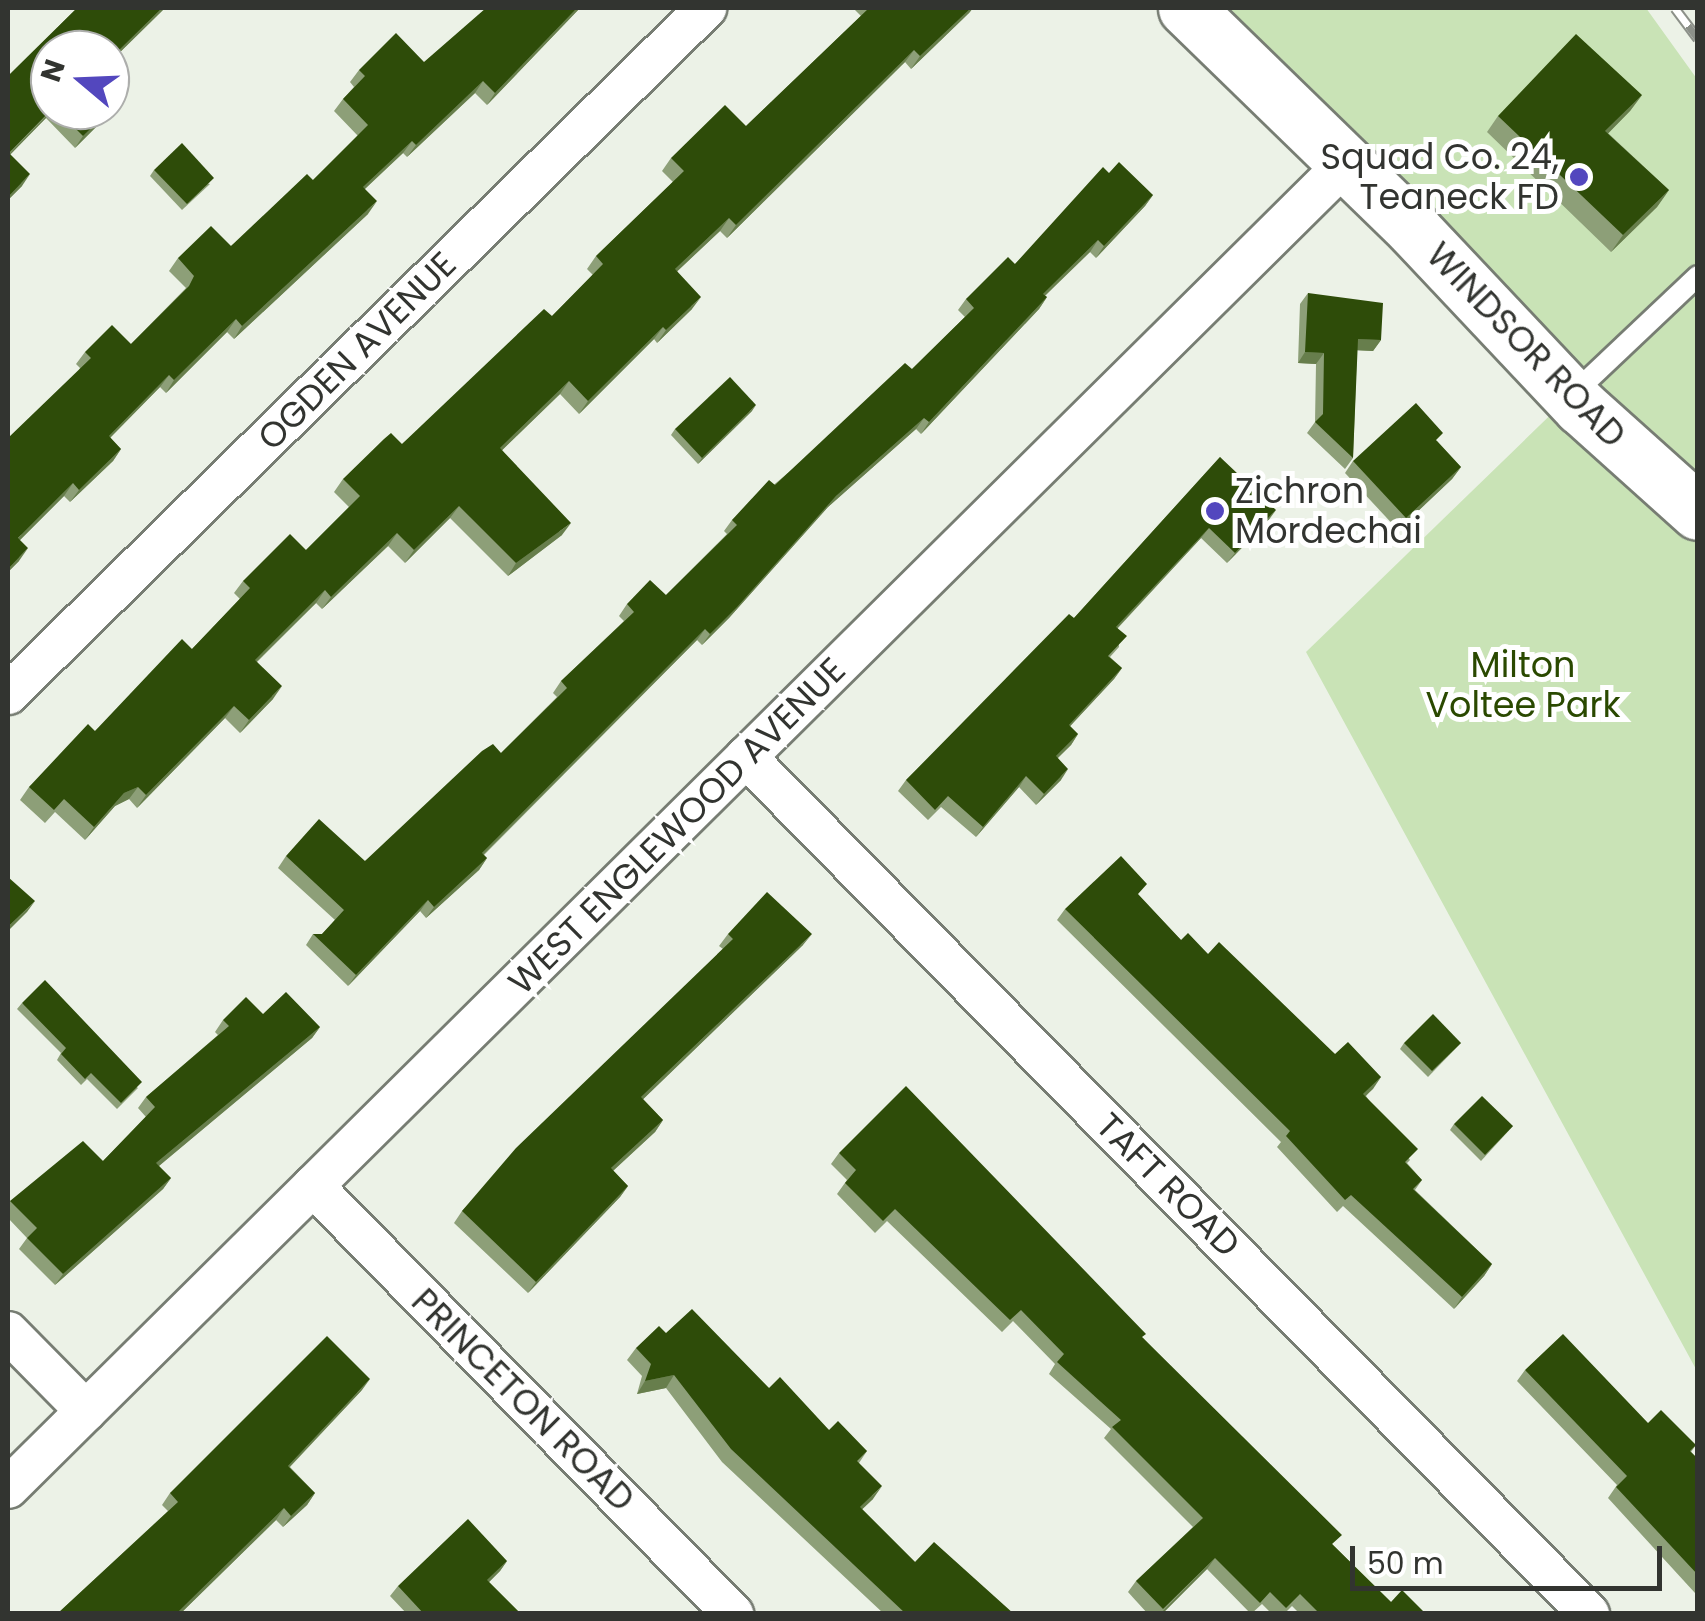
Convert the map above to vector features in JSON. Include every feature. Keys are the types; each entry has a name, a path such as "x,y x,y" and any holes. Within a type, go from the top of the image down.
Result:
{"street":[{"name":"OGDEN AVENUE","path":"8,694 706,8"},
{"name":"WINDSOR ROAD","path":"1186,8 1346,163 1570,396 1698,512"},
{"name":"WEST ENGLEWOOD AVENUE","path":"8,1488 1346,163"},
{"name":"TAFT ROAD","path":"746,756 1590,1614"},
{"name":"PRINCETON ROAD","path":"313,1186 732,1614"},
{"path":"8,1332 86,1411"}],"lane":[{"path":"1570,396 1698,276"}],"green space":[{"name":"Milton Voltee Park","path":"1186,8 1646,8 1697,79 1697,1371 1306,652 1570,396"}],"building":[{"path":"77,8 162,8 130,39 130,30 55,30"},
{"path":"486,8 577,8 495,93 483,81 416,145 412,141 363,187 377,201 242,326 236,319 174,380 169,375 109,436 121,449 79,490 73,483 18,538 28,548 8,569 8,438 91,358 85,352 112,325 131,344 189,286 194,276 178,258 211,226 231,246 307,174 313,180 368,125 343,99 365,76 359,70 396,33 424,62"},
{"path":"869,8 971,8 920,56 914,50 736,225 729,218 675,269 701,297 666,330 663,327 588,401 569,381 500,448 571,523 516,563 459,506 414,550 397,533 331,597 325,590 255,660 282,686 249,720 234,706 146,795 138,787 124,793 94,827 64,799 54,810 29,787 88,724 95,731 182,639 192,649 250,588 243,581 290,534 306,550 360,496 343,479 384,439 391,433 402,444 544,309 552,316 603,264 596,256 684,171 671,158 725,105 746,126"},
{"name":"Squad Co. 24, Teaneck FD","path":"1576,34 1642,95 1605,131 1669,190 1623,235 1498,116"},
{"path":"30,54 31,130 9,153 30,174 8,197 8,76"},
{"path":"182,143 214,178 187,204 154,170"},
{"path":"1119,162 1153,195 1104,246 1098,240 1043,294 1047,297 929,422 924,418 836,496 737,607 710,634 705,629 482,853 487,858 434,907 428,900 356,975 313,934 322,934 344,910 286,856 319,819 365,861 482,751 493,744 501,753 567,688 561,681 634,612 627,604 650,580 666,595 737,525 732,520 769,480 775,485 905,363 912,369 974,308 966,299 1008,257 1015,264 1103,167 1109,173"},
{"path":"1308,293 1383,303 1381,340 1358,339 1353,458 1315,422 1323,414 1324,353 1305,352"},
{"path":"730,377 756,405 702,458 675,429"},
{"path":"1416,403 1443,433 1436,440 1461,467 1406,518 1353,461"},
{"path":"1220,457 1276,510 1235,553 1209,528 1116,627 1127,636 1108,656 1122,668 1069,725 1078,734 1056,756 1068,769 1044,794 1026,776 983,827 948,796 935,810 906,780 1069,614 1074,618"},
{"path":"1121,856 1147,884 1138,894 1181,940 1188,933 1208,954 1219,942 1335,1054 1348,1042 1381,1077 1363,1094 1418,1149 1405,1162 1422,1180 1413,1189 1492,1264 1462,1297 1351,1195 1345,1200 1286,1136 1290,1131 1065,909"},
{"path":"8,877 35,901 8,927"},
{"path":"767,892 812,934 641,1097 663,1120 611,1168 628,1186 536,1282 462,1211 516,1148 733,939 728,934"},
{"path":"45,980 142,1082 121,1103 91,1073 85,1079 61,1054 66,1048 22,1003"},
{"path":"286,992 320,1027 156,1163 171,1178 63,1274 27,1238 37,1228 10,1201 83,1141 103,1161 155,1107 146,1097 229,1026 223,1020 246,997 263,1014"},
{"path":"1433,1014 1461,1043 1432,1071 1404,1043"},
{"path":"906,1086 1146,1334 1142,1337 1342,1535 1332,1544 1391,1602 1402,1590 1426,1614 1320,1614 1300,1594 1286,1608 1270,1592 1260,1603 1215,1558 1163,1609 1136,1581 1203,1518 1112,1427 1121,1420 1057,1362 1064,1354 1021,1310 1010,1320 895,1209 883,1221 845,1183 856,1170 839,1153"},
{"path":"1482,1096 1513,1126 1485,1155 1454,1124"},
{"path":"692,1309 769,1388 780,1377 829,1430 838,1421 867,1451 857,1461 882,1486 860,1507 915,1562 934,1542 1014,1614 906,1614 731,1449 674,1375 645,1381 651,1364 636,1348 659,1326 666,1333"},
{"path":"1563,1334 1648,1423 1661,1410 1696,1445 1690,1451 1698,1459 1698,1575 1616,1487 1627,1476 1525,1370"},
{"path":"327,1336 370,1379 288,1466 315,1493 291,1516 284,1508 176,1614 57,1614 178,1502 170,1493"},
{"path":"468,1519 507,1561 487,1580 521,1614 424,1614 398,1586"}],"railway":[{"path":"1675,8 1698,38"}],"place":[{"name":"Squad Co. 24, Teaneck FD","path":"1579,177"},
{"name":"Zichron Mordechai","path":"1215,511"}]}
